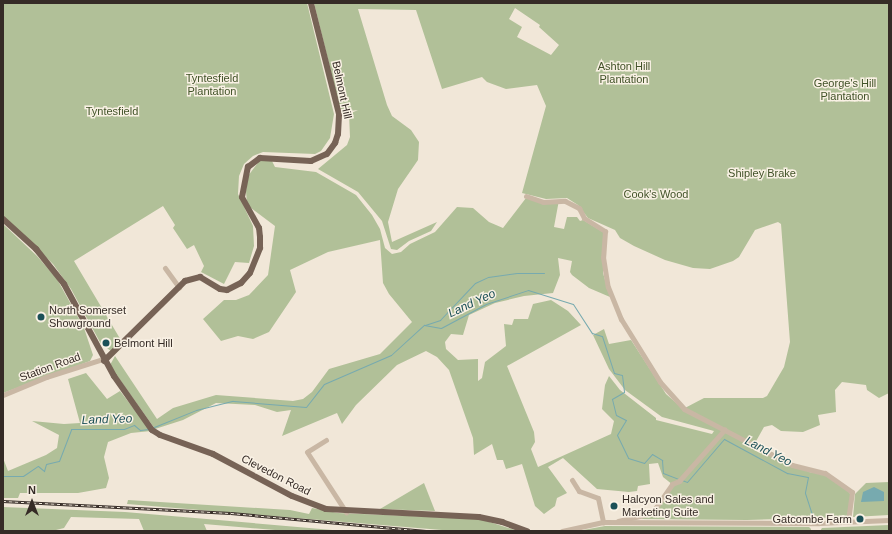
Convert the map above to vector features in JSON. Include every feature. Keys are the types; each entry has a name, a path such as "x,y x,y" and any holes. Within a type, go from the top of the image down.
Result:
{"main road":[{"name":"Belmont Hill","path":"104,360 185,281 200,277 220,289 227,290 241,282 250,273 260,248 260,237 259,228 242,197 248,167 260,158 311,161 327,154 335,143 338,134 339,114 311,3"},
{"name":"Clevedon Road","path":"5,221 36,249 64,284 104,360 151,428 160,435 213,454 313,505 346,512 479,517 502,522 527,531"}],"street":[{"path":"526,196 543,202 565,201 579,208 584,218 605,231 603,257 608,287 622,319 640,352 660,382 684,409 726,428 792,465 825,473 850,490 853,495 848,522"},
{"path":"165,268 179,287"},
{"name":"Station Road","path":"3,395 47,377 104,360"},
{"path":"618,522 621,519 648,514 661,503 672,484 680,479 726,428"},
{"path":"326,440 307,452 346,512"},
{"path":"572,480 579,491 598,498 603,522"},
{"path":"562,531 603,522 848,522 889,520"}],"green space":[{"name":"Tyntesfield","path":"3,3 307,3 334,114 330,138 321,151 315,154 263,152 253,156 244,164 239,176 238,194 253,226 254,246 249,263 235,262 224,284 201,272 204,266 194,245 187,249 173,228 175,225 163,206 74,261 122,342 111,351 101,344 71,289 53,264 3,216"},
{"path":"314,3 889,3 889,393 879,398 867,390 866,385 842,382 835,390 836,412 818,415 820,425 803,432 781,431 772,425 764,427 755,443 809,472 826,475 848,491 851,495 847,517 747,520 641,519 649,515 662,504 673,485 663,477 658,463 649,464 650,484 638,486 637,491 629,492 597,489 563,458 548,467 567,493 557,498 555,506 544,514 535,506 522,464 506,469 503,460 497,460 492,444 474,455 473,438 449,370 437,357 426,351 397,365 356,405 342,424 337,413 282,436 291,410 277,412 255,405 216,403 183,420 155,429 110,365 115,356 157,419 173,408 216,395 293,401 303,399 312,392 329,369 380,354 412,322 389,294 383,283 380,240 328,252 290,270 296,292 269,332 253,339 238,336 221,341 203,319 224,300 236,300 249,295 268,275 275,226 247,205 246,191 248,176 260,160 272,161 275,167 316,172 356,195 372,215 380,229 385,248 392,254 401,252 410,244 435,232 457,207 473,208 489,222 503,228 526,198 543,203 559,200 554,227 564,229 567,217 577,217 580,221 583,220 603,232 603,273 610,297 589,288 572,275 570,272 572,261 558,258 560,275 553,293 524,296 495,303 469,315 463,335 451,334 445,342 446,349 458,360 478,359 478,381 482,378 485,362 506,346 504,324 512,325 514,319 528,319 533,304 551,300 568,311 581,325 507,366 534,432 535,442 531,449 538,467 611,434 614,421 602,409 605,385 609,376 620,390 656,418 656,420 712,434 714,431 662,417 625,390 609,369 593,335 604,329 609,344 631,340 666,394 683,409 704,398 763,398 767,396 784,367 790,342 781,224 778,222 755,230 739,257 733,261 710,269 693,268 665,260 634,246 620,238 615,230 588,218 578,205 567,198 546,199 522,193 546,106 537,85 506,89 487,82 482,77 442,89 416,10 358,9 387,105 392,116 411,130 419,142 418,160 398,189 388,222 392,242 437,222 431,231 409,241 397,250 391,249 382,221 358,192 318,169 347,145 350,137 349,114 358,110 341,112","holes":["515,8 540,25 539,27 559,45 551,55 517,37 522,27 509,19"]},
{"name":"North Somerset Showground","path":"3,224 37,256 57,279 84,328 93,355 90,361 3,393"},
{"path":"86,373 107,399 120,391 151,431 131,433 108,442 104,457 109,478 106,488 78,493 20,493 18,498 3,498 3,458 8,471 46,455 57,448 59,435 32,421 64,424 80,423 68,379"},
{"path":"889,482 889,515 853,517 855,494 866,483"},
{"path":"424,483 435,511 380,509"},
{"path":"128,500 290,510 309,514 312,508 338,513 480,519 518,531 454,531 127,504"},
{"path":"3,507 125,512 344,531 287,531 204,524 207,531 144,531 139,519 71,517 64,528 52,531 3,531"},
{"path":"889,525 889,531 820,531 822,528"},
{"path":"605,526 809,527 811,531 578,531"}],"water":[{"path":"874,487 884,492 884,501 861,502 863,492"}],"waterway":[{"path":"425,325 440,320 475,283 488,277 517,273 544,273"},
{"name":"Land Yeo","path":"154,427 196,410 233,401 306,407 324,384 391,355 424,325 441,328 486,304 528,290 573,304 592,333 602,336 614,373 622,375 624,392 612,399 616,415 626,420 617,435 628,458 644,463 652,454 662,460 663,473 679,479"},
{"name":"Land Yeo","path":"3,476 23,476 38,466 44,471 46,464 59,461 71,429 124,429 134,425 140,430 149,429"},
{"name":"Land Yeo","path":"682,480 687,482 724,439 787,473 808,477 805,493 813,517"}],"railway":[{"path":"3,501 231,513 426,531"}],"place":[{"name":"North Somerset Showground","path":"41,317"},
{"name":"Belmont Hill","path":"106,343"},
{"name":"Halcyon Sales and Marketing Suite","path":"614,506"},
{"name":"Gatcombe Farm","path":"860,519"}],"park label":[{"name":"Ashton Hill Plantation","path":"624,73"},
{"name":"Tyntesfield Plantation","path":"212,85"},
{"name":"George's Hill Plantation","path":"845,90"},
{"name":"Shipley Brake","path":"762,173"},
{"name":"Cook's Wood","path":"656,194"}]}
